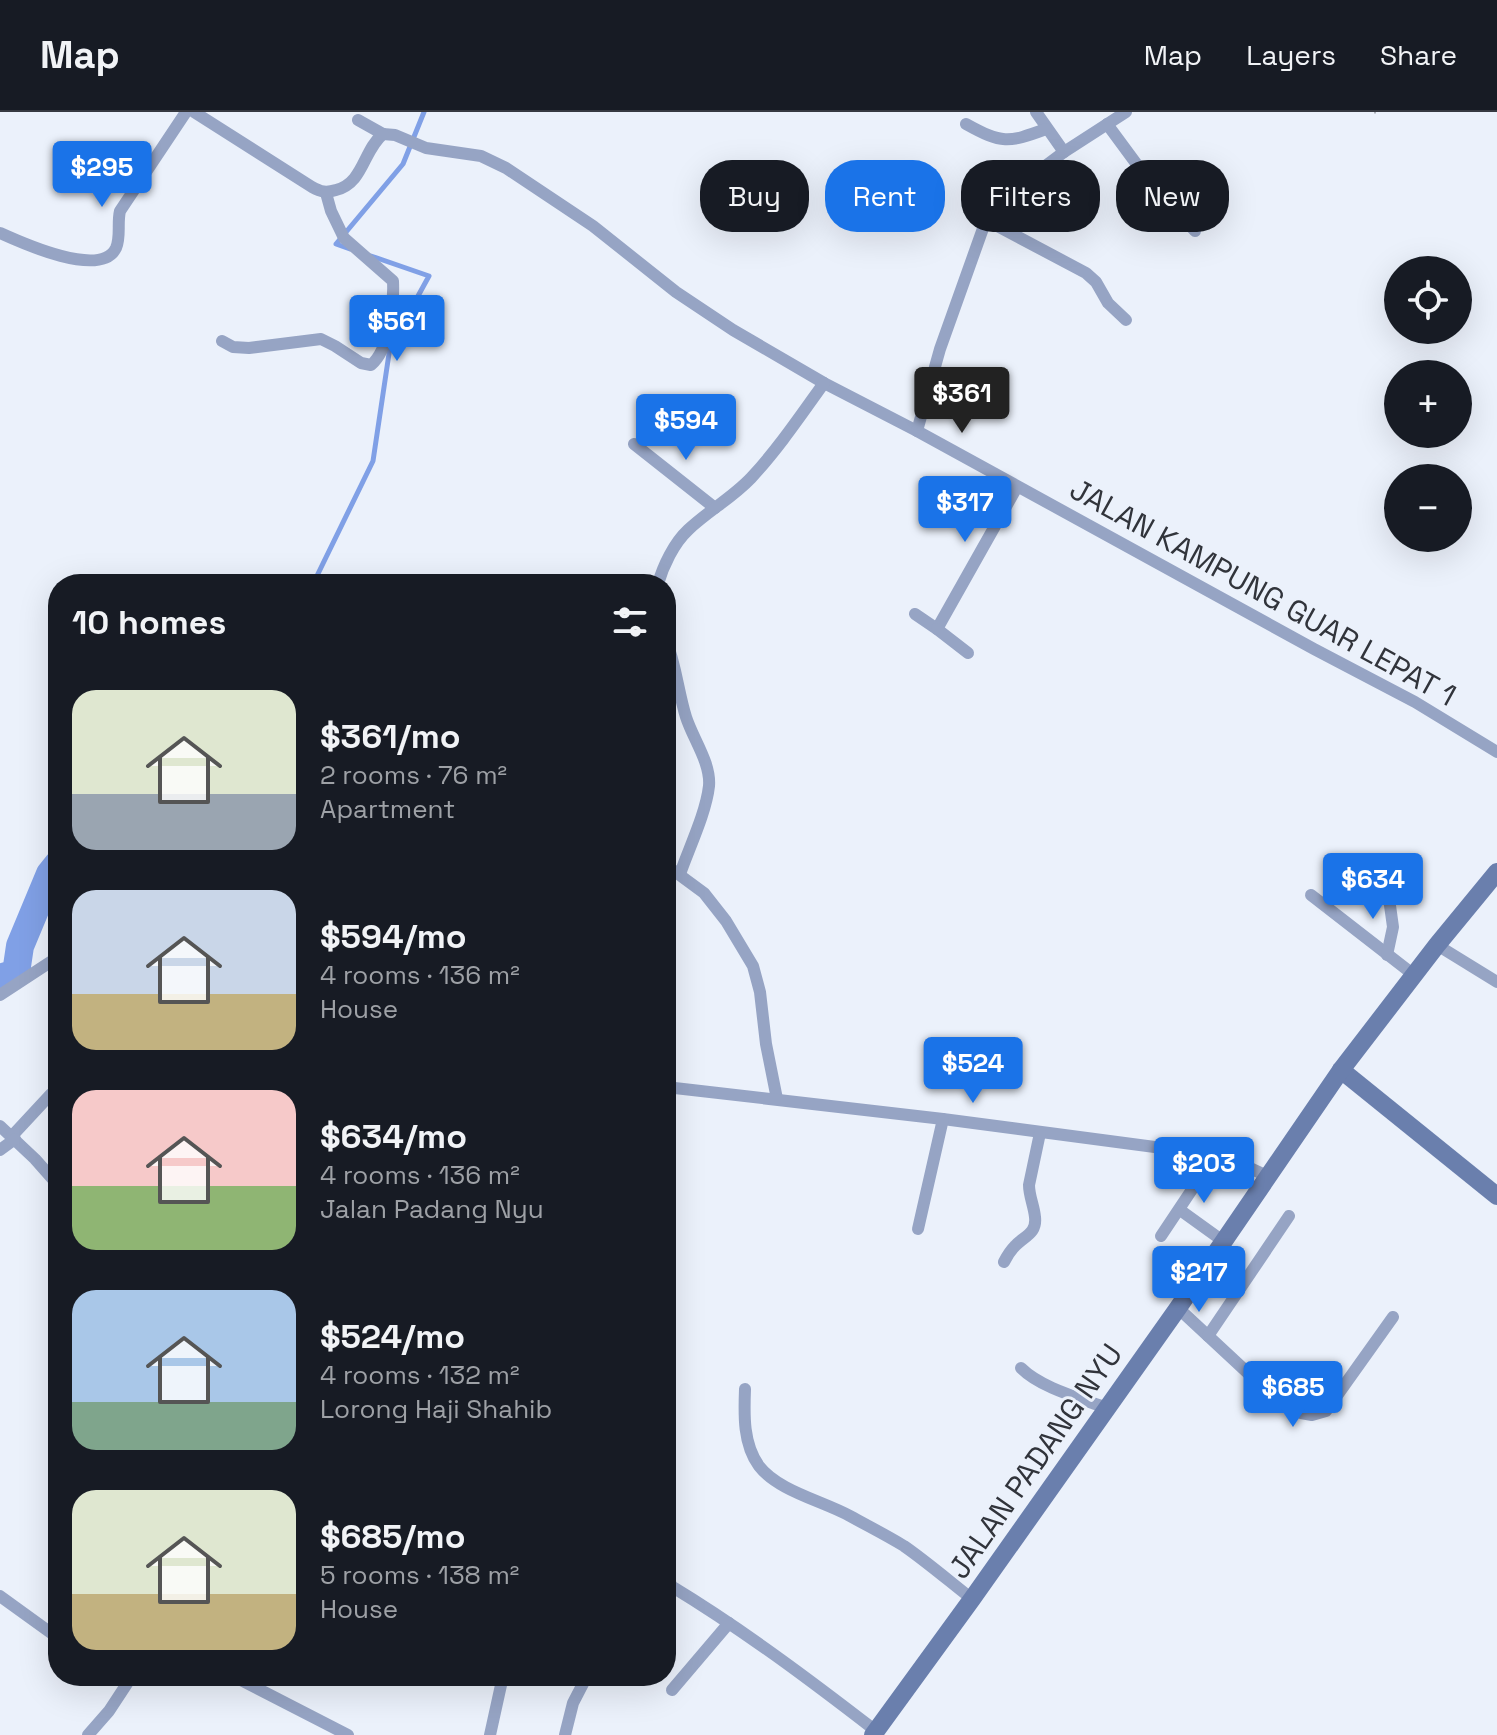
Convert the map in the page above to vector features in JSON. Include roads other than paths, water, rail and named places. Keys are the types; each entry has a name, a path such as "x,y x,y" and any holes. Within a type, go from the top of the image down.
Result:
{"street":[{"path":"0,233 57,255 97,261 108,256 116,249 120,211 186,112"},
{"path":"194,112 326,193 346,188 357,176 377,138 383,134"},
{"path":"1036,112 1064,152"},
{"path":"1053,160 1126,112"},
{"name":"JALAN KAMPUNG GUAR LEPAT 1","path":"358,120 383,134 395,135 426,148 481,156 506,168 593,226 676,292 733,330 824,383 1415,702 1497,752"},
{"path":"966,124 987,136 1015,140 1046,129"},
{"path":"1107,124 1134,160"},
{"path":"222,341 233,347 249,348 321,339 361,363 371,365 379,358 391,316 393,281 344,238 326,193"},
{"path":"917,431 940,349 982,232"},
{"path":"1009,232 1086,273 1096,282 1108,303 1126,320"},
{"path":"662,574 670,555 686,532 735,495 754,475 824,383"},
{"path":"634,444 715,508"},
{"path":"937,629 1017,487"},
{"path":"915,614 968,653"},
{"path":"676,673 686,717 710,782 707,799 680,874"},
{"path":"1387,955 1393,927 1387,884 1397,866"},
{"path":"676,871 704,893 726,921 753,966 777,1099"},
{"name":"JALAN PADANG NYU","path":"874,1733 1178,1308 1341,1070 1497,872"},
{"path":"1311,895 1414,975"},
{"path":"1437,945 1497,982"},
{"path":"0,995 48,964"},
{"path":"1341,1070 1497,1196"},
{"path":"676,1088 1200,1153 1237,1162 1267,1176"},
{"path":"0,1150 48,1097"},
{"path":"918,1229 943,1119"},
{"path":"0,1126 48,1174"},
{"path":"1004,1262 1012,1248 1030,1236 1035,1224 1029,1185 1040,1133"},
{"path":"1161,1236 1193,1188 1200,1153"},
{"path":"1180,1210 1223,1241"},
{"path":"1208,1336 1289,1216"},
{"path":"1178,1308 1249,1374 1290,1406 1312,1415 1326,1411 1393,1317"},
{"path":"1021,1368 1043,1383 1107,1408"},
{"path":"745,1389 746,1435 760,1468 795,1491 846,1513 904,1547 972,1599"},
{"path":"676,1592 729,1623 837,1701 874,1733"},
{"path":"0,1596 48,1631"},
{"path":"676,1685 729,1623"},
{"path":"88,1735 109,1711 123,1686"},
{"path":"252,1686 348,1735"},
{"path":"490,1735 501,1686"},
{"path":"565,1735 573,1703 582,1686"},
{"path":"672,1690 675,1686"}],"waterway":[{"path":"350,249 336,244 403,164 424,112"},
{"path":"318,574 373,461 390,347 429,276 371,256"},
{"path":"0,978 16,973 20,946 48,879"}]}
